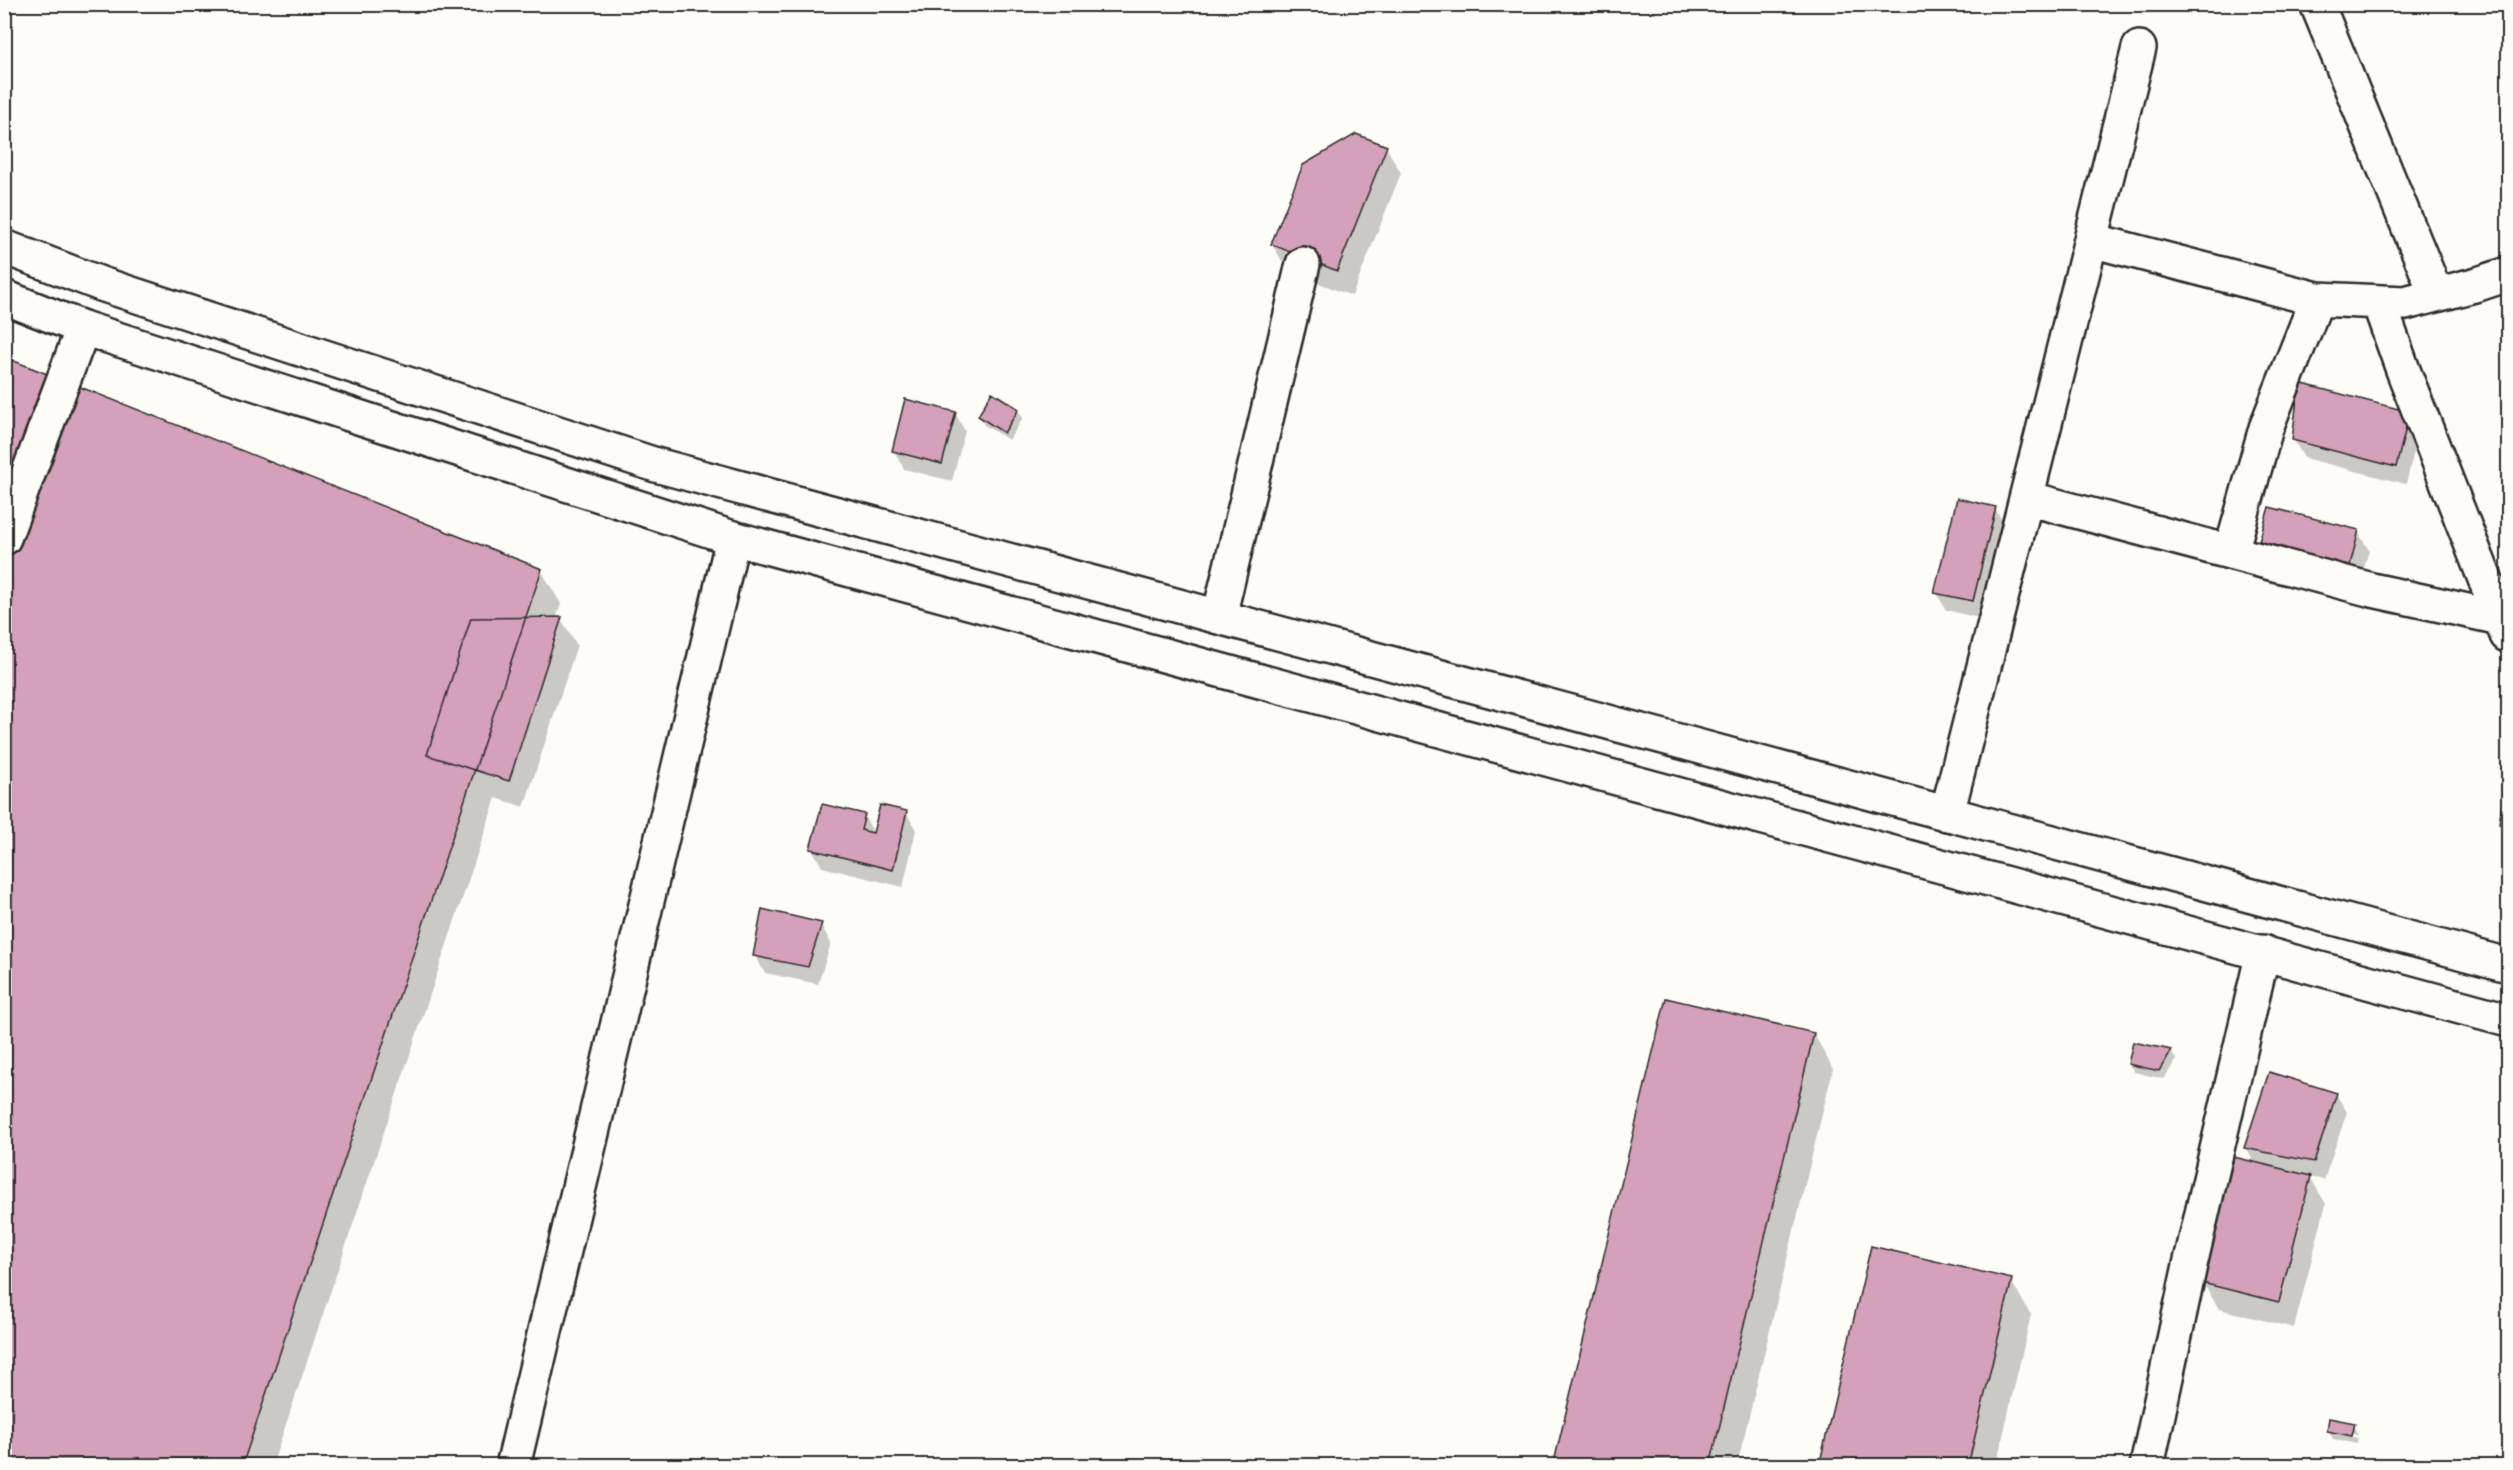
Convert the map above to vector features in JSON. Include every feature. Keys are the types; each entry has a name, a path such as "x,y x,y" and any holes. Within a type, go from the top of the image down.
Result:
{"main road":[{"path":"2317,4 2436,294"},
{"path":"1947,814 2139,48"},
{"path":"2091,240 2317,299 2404,303 2508,274"},
{"path":"4,247 101,284 656,465 2508,965"},
{"path":"1219,617 1303,264"},
{"path":"4,297 83,328 733,538 2508,1020"},
{"path":"2231,552 2266,428 2317,299"},
{"path":"2379,303 2403,370 2506,625"},
{"path":"4,538 83,328"},
{"path":"2027,498 2506,625"},
{"path":"513,1466 733,538"},
{"path":"2147,1466 2190,1264 2263,952"}],"building":[{"path":"1356,134 1387,146 1337,271 1271,244 1303,165"},
{"path":"4,357 542,569 242,1466 4,1466"},
{"path":"2299,383 2410,412 2396,467 2292,440"},
{"path":"992,392 1019,409 1004,433 978,416"},
{"path":"905,399 956,412 942,464 892,451"},
{"path":"1957,498 1996,507 1973,601 1934,593"},
{"path":"2269,507 2359,530 2348,573 2257,549"},
{"path":"562,617 509,781 427,755 471,618"},
{"path":"2506,773 2508,774 2508,825 2499,824"},
{"path":"822,804 865,814 861,830 873,833 880,805 907,811 893,870 810,849"},
{"path":"762,909 822,923 808,967 753,956"},
{"path":"1666,998 1814,1033 1710,1466 1553,1466"},
{"path":"2133,1042 2172,1050 2159,1071 2128,1064"},
{"path":"2269,1072 2337,1093 2314,1162 2244,1148"},
{"path":"2234,1157 2311,1176 2279,1302 2202,1283"},
{"path":"1871,1246 2012,1279 1968,1466 1819,1466"},
{"path":"2329,1418 2355,1423 2352,1436 2327,1431"}]}
